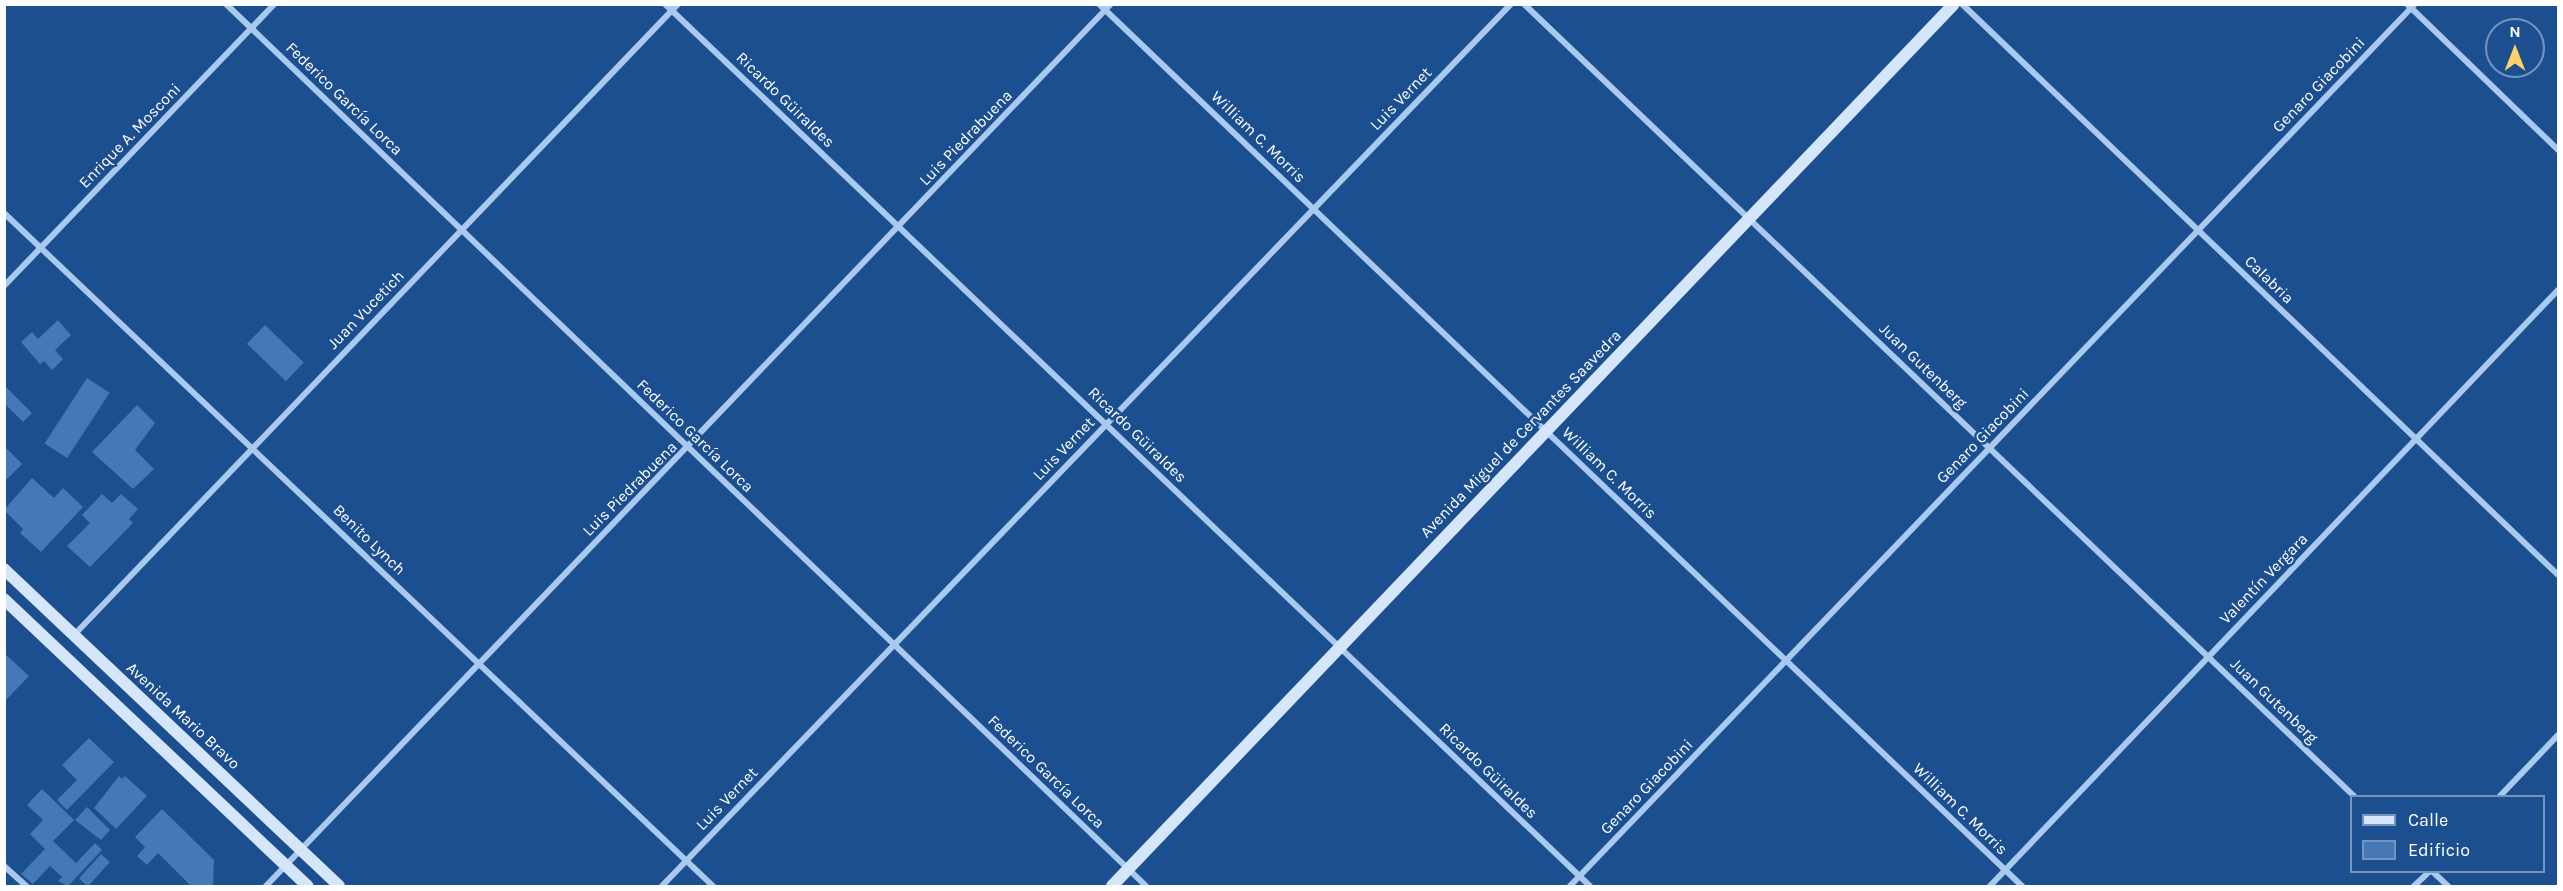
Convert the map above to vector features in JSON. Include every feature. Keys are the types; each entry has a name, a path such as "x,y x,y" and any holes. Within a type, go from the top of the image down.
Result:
{"street":[{"name":"Federico García Lorca","path":"225,4 1146,886"},
{"name":"Enrique A. Mosconi","path":"4,286 274,4"},
{"name":"Ricardo Güiraldes","path":"665,4 1590,886"},
{"name":"Juan Vucetich","path":"74,635 678,4"},
{"name":"William C. Morris","path":"1100,4 2022,886"},
{"name":"Luis Piedrabuena","path":"266,886 478,663 689,448 1111,4"},
{"name":"Luis Vernet","path":"662,886 1511,4"},
{"name":"Juan Gutenberg","path":"1524,4 2353,795"},
{"name":"Avenida Miguel de Cervantes Saavedra","path":"1112,886 1954,4"},
{"name":"Calabria","path":"1962,4 2559,575"},
{"name":"Genaro Giacobini","path":"1570,886 2411,6"},
{"path":"2411,6 2559,150"},
{"name":"Benito Lynch","path":"4,213 713,886"},
{"name":"Valentín Vergara","path":"1990,886 2559,290"},
{"name":"Avenida Mario Bravo","path":"4,569 339,886"},
{"path":"4,599 308,886"},
{"path":"2501,795 2559,735"},
{"path":"4,866 26,886"},
{"path":"2414,886 2430,873"},
{"path":"2432,873 2448,886"}],"building":[{"path":"58,320 71,335 55,350 63,359 52,370 44,361 40,364 21,342 32,332 38,339"},
{"path":"265,325 304,363 286,381 247,344"},
{"path":"87,378 110,393 67,458 45,443"},
{"path":"4,385 32,413 23,422 4,403"},
{"path":"137,405 155,423 135,450 154,469 133,489 92,452"},
{"path":"4,446 22,464 4,482"},
{"path":"32,478 54,498 63,488 83,507 41,552 20,533 23,529 4,510"},
{"path":"102,494 112,503 121,494 138,509 129,519 133,523 90,567 67,546 90,523 82,515"},
{"path":"4,653 29,676 6,700 4,699"},
{"path":"89,738 114,762 67,810 57,800 77,780 62,765"},
{"path":"119,776 122,779 125,776 147,796 116,829 94,808"},
{"path":"42,789 74,820 53,841 76,863 95,843 102,850 68,886 58,881 62,877 50,866 33,884 21,874 45,849 30,834 43,820 27,805"},
{"path":"87,807 110,830 101,840 75,820"},
{"path":"162,809 214,860 213,886 191,886 158,853 147,865 137,856 145,847 135,837"},
{"path":"101,854 110,862 88,886 79,879"}]}
